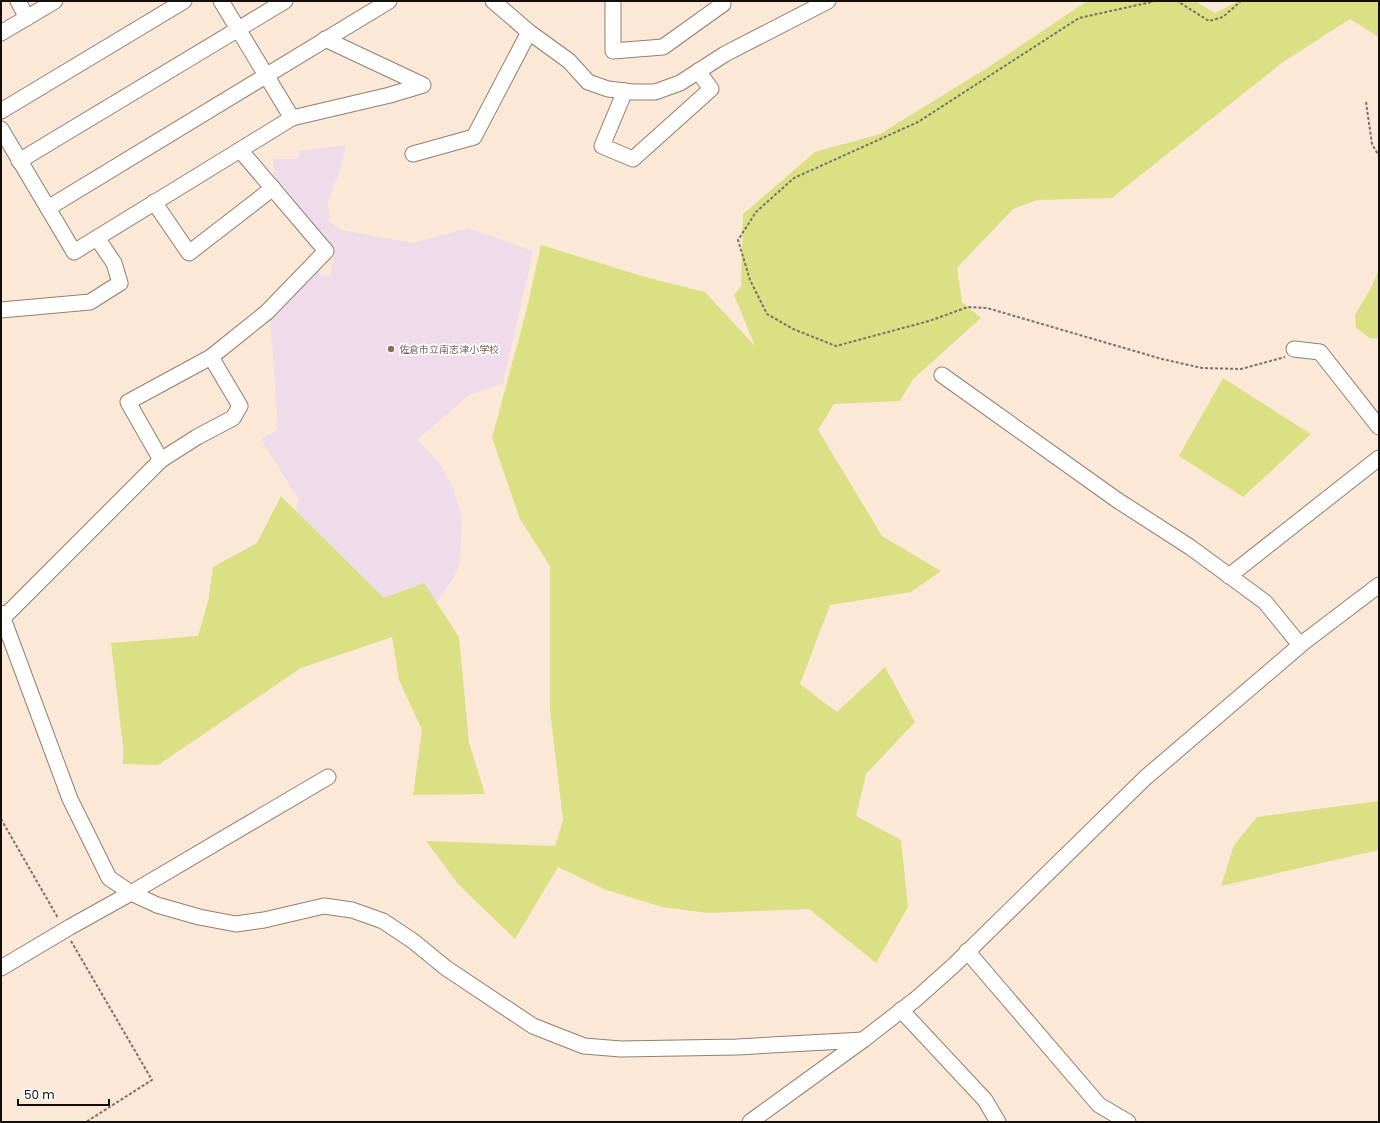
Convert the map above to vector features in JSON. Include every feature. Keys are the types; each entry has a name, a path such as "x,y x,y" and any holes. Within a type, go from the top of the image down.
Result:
{"street":[{"path":"18,1 27,18"},
{"path":"1,33 55,1"},
{"path":"1,111 184,1"},
{"path":"221,1 292,118"},
{"path":"20,161 285,1"},
{"path":"48,208 389,1"},
{"path":"493,1 529,32 569,61 588,82 608,89 655,92 680,83 725,54 828,1"},
{"path":"613,1 613,51 663,47 723,4 721,1"},
{"path":"413,154 474,137 529,32"},
{"path":"1,129 74,252 292,118 390,95 423,85 325,39"},
{"path":"625,91 602,146 632,159 711,89 698,72"},
{"path":"161,460 128,402 211,357 268,312 326,251 240,150"},
{"path":"154,202 189,253 273,188"},
{"path":"1,310 90,302 120,283 114,263 97,238"},
{"path":"1290,353 1320,352 1379,427"},
{"path":"211,357 240,406 233,418 192,440 161,460 2,616 70,799 109,878 131,893 157,905 199,917 236,924 264,920 324,906 352,910 383,921 407,937 446,968 533,1026 584,1046 621,1049 737,1047 863,1040"},
{"path":"942,376 1117,500 1190,547 1265,602 1300,645"},
{"path":"1229,576 1379,458"},
{"path":"750,1122 863,1040 916,999 1145,778 1300,645 1379,585"},
{"path":"1,968 328,777"},
{"path":"967,951 1099,1105 1128,1122"},
{"path":"901,1010 985,1100 998,1122"}],"path":[{"path":"1156,1 1079,18 918,122 794,178 756,212 738,240 750,280 767,314 793,329 836,346 929,321 968,307 987,308 1162,359 1202,368 1241,369 1290,353"},
{"path":"1171,1 1177,1 1209,21 1223,17 1241,1"},
{"path":"1366,102 1372,144 1379,156"},
{"path":"1,819 152,1080 86,1122"}],"shaded area":[{"name":"佐倉市立南志津小学校","path":"345,145 343,161 328,202 329,221 341,230 413,243 468,228 533,251 503,383 469,395 417,440 442,467 454,491 462,517 460,561 455,575 438,601 413,615 382,610 293,520 299,500 261,439 278,429 270,315 318,270 321,274 330,277 334,254 274,177 273,159 298,159 299,151"}],"green space":[{"path":"1087,1 1195,1 1215,13 1239,1 1379,1 1379,37 1350,19 1283,62 1112,198 1037,200 1013,209 957,268 962,302 981,318 913,379 900,401 834,404 818,430 882,536 941,571 911,592 830,605 800,684 837,712 885,667 915,722 866,774 856,816 901,840 908,907 876,963 809,909 708,913 662,907 604,889 558,867 515,939 458,884 426,841 555,846 563,820 550,711 550,566 520,519 492,438 526,312 541,245 645,277 705,292 755,346 734,295 741,286 743,214 815,152 880,134 987,68"},
{"path":"1379,269 1379,339 1370,338 1356,328 1355,315 1372,286"},
{"path":"1223,378 1311,434 1243,497 1179,456"},
{"path":"281,496 384,598 424,583 459,637 469,743 485,794 413,795 422,730 399,680 392,637 301,668 158,765 123,764 123,746 111,643 198,636 208,602 213,567 257,543"},
{"path":"1379,801 1379,850 1221,886 1234,845 1257,817"}],"place":[{"name":"佐倉市立南志津小学校","path":"391,349"}]}
